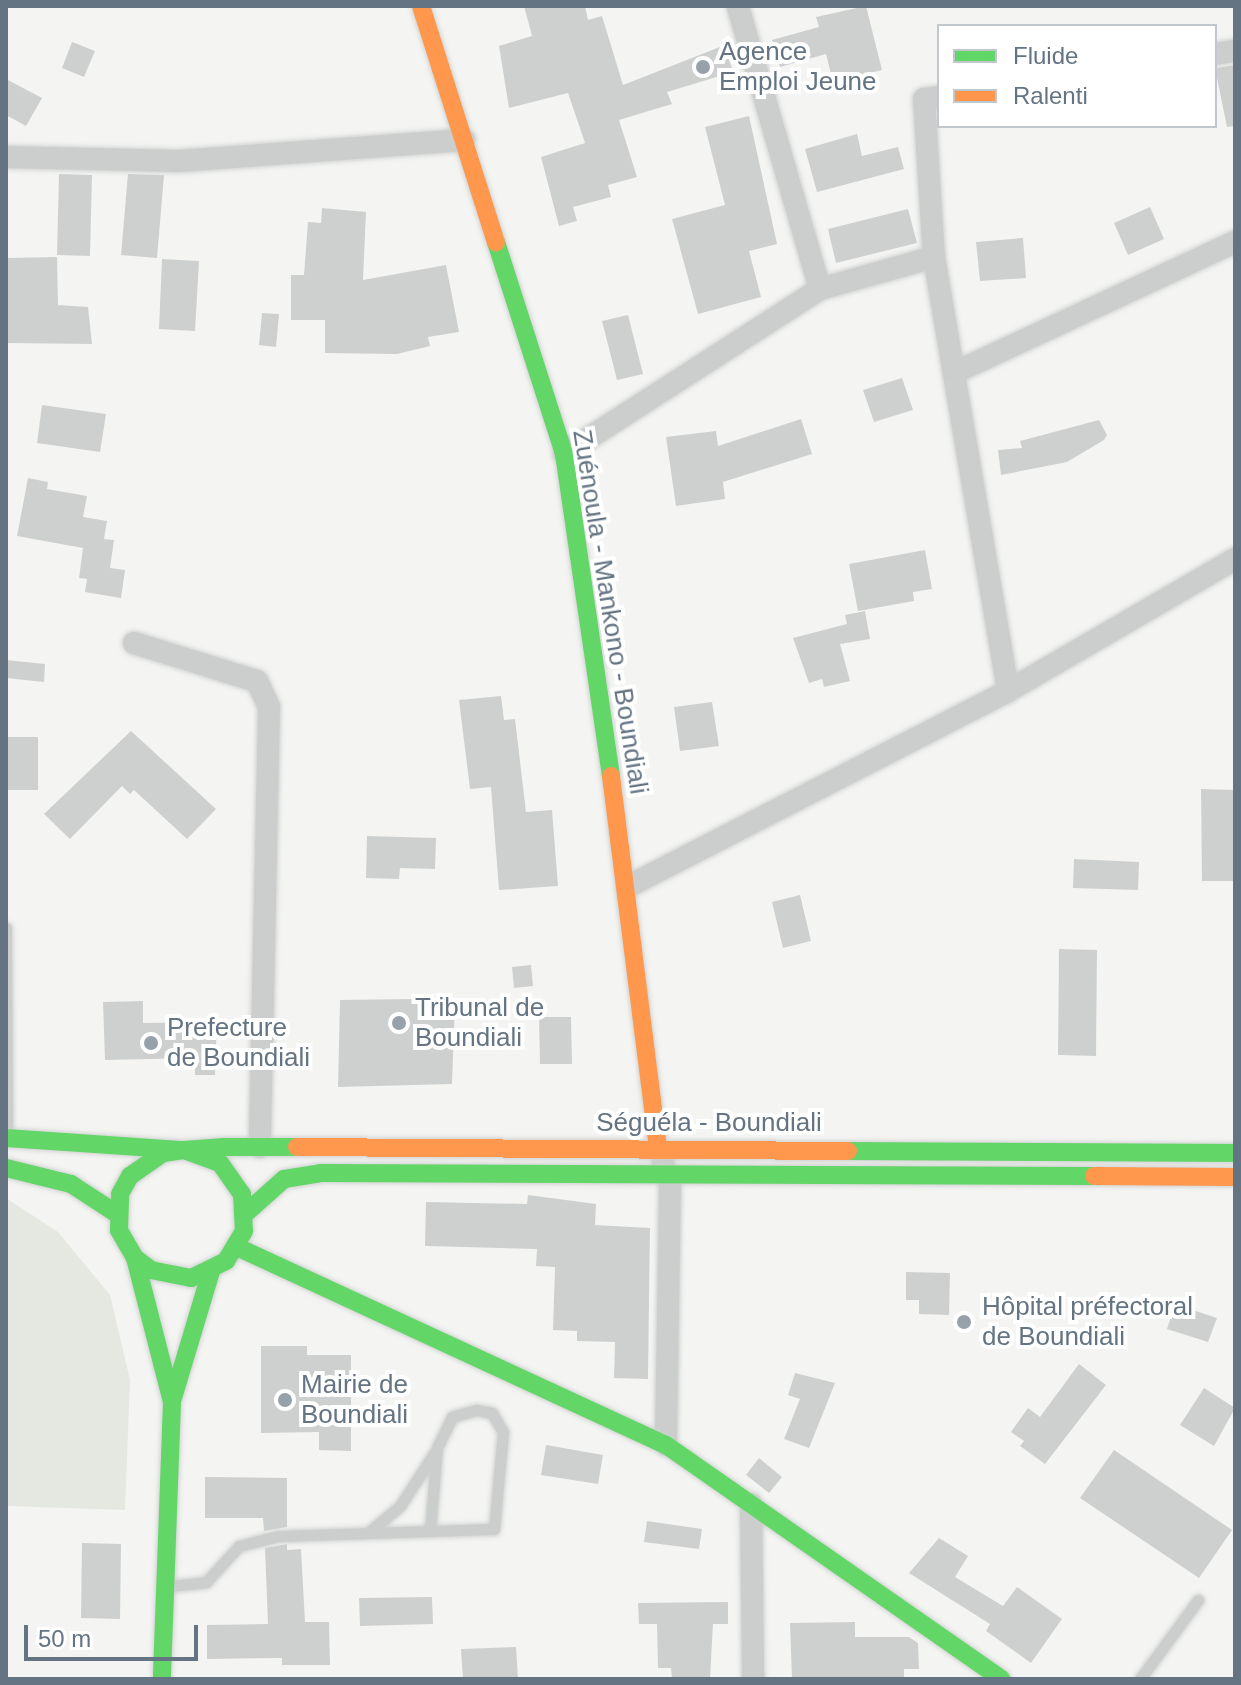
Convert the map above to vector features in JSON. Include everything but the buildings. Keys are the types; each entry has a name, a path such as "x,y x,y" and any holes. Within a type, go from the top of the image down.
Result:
{"main road":[{"name":"Zuénoula - Mankono - Boundiali","path":"421,6 564,454 627,887 658,1149"},
{"path":"6,1138 184,1150 203,1154 233,1176 246,1213 237,1247 211,1271 172,1402 162,1679"},
{"name":"Séguéla - Boundiali","path":"117,1214 130,1176 145,1161 184,1150 260,1147 1235,1153"},
{"path":"6,1168 71,1184 117,1214 122,1237 135,1258 172,1402"},
{"name":"Séguéla - Boundiali","path":"246,1213 284,1179 320,1173 1235,1177"},
{"path":"237,1247 666,1445 1001,1679"},
{"path":"135,1258 170,1277 211,1271"}],"street":[{"path":"738,6 820,289"},
{"path":"937,97 924,99 934,257 1008,691"},
{"path":"6,157 179,161 464,140"},
{"path":"954,373 1235,242"},
{"path":"564,454 820,289 934,257"},
{"path":"627,887 1008,691 1235,559"},
{"path":"134,643 257,681 269,707 260,1147"},
{"path":"658,1149 666,1174 666,1445"},
{"path":"751,1504 753,1679"}],"lane":[{"path":"6,928 6,1138"},
{"path":"165,1587 206,1582 239,1546 278,1536 494,1529 503,1432 492,1413 476,1410 452,1417 437,1448 400,1506 369,1532"},
{"path":"430,1530 437,1448"},
{"path":"1140,1679 1198,1600"}],"shaded area":[{"path":"6,1198 58,1232 110,1295 130,1380 125,1510 6,1506"}],"traffic: fast":[{"path":"496,242 564,454 611,776"},
{"path":"6,1138 184,1150 220,1163 242,1194 244,1231 226,1261 191,1278 151,1270 135,1258 119,1230 120,1194 130,1176 163,1153 184,1150 224,1147 297,1147"},
{"path":"848,1151 1235,1153"},
{"path":"6,1168 71,1184 117,1214"},
{"path":"246,1213 284,1179 320,1173 1094,1176"},
{"path":"237,1247 666,1445 1001,1679"},
{"path":"135,1258 172,1402 162,1679"},
{"path":"173,1398 211,1271"}],"traffic: slow":[{"path":"421,6 496,242"},
{"path":"611,776 658,1149"},
{"path":"297,1147 848,1151"},
{"path":"1094,1176 1235,1177"}],"place":[{"name":"Agence Emploi Jeune","path":"703,67"},
{"name":"Tribunal de Boundiali","path":"399,1023"},
{"name":"Prefecture de Boundiali","path":"151,1043"},
{"name":"Hôpital préfectoral de Boundiali","path":"964,1322"},
{"name":"Mairie de Boundiali","path":"285,1400"}]}
